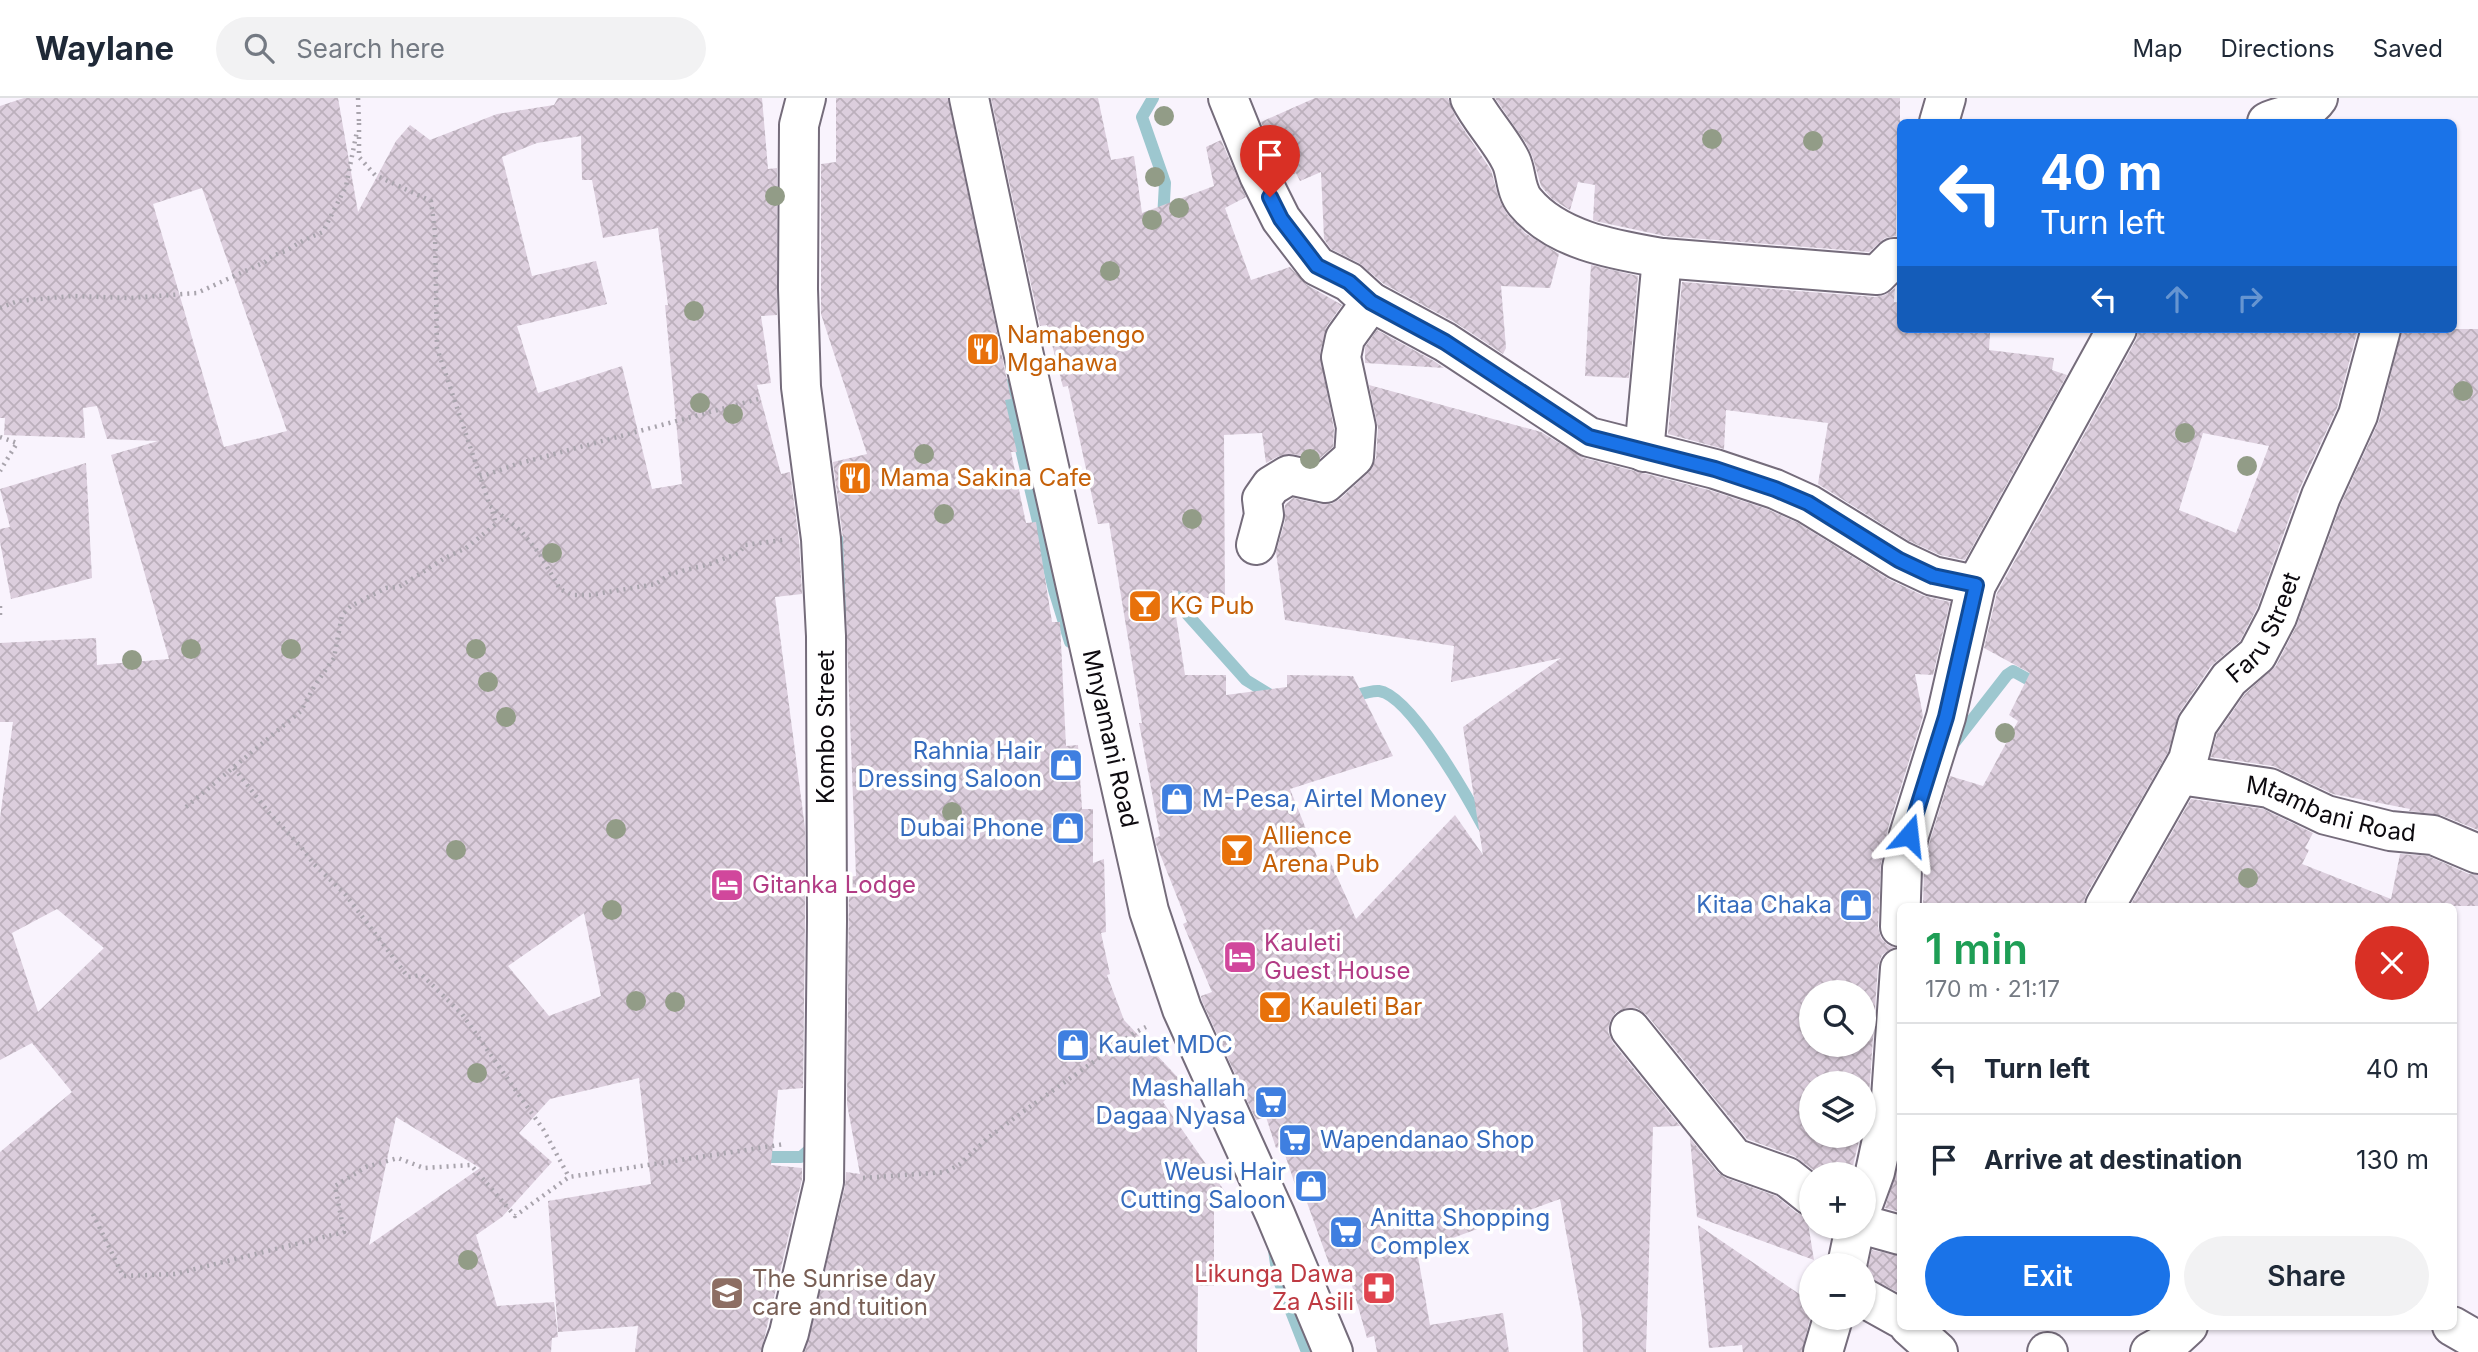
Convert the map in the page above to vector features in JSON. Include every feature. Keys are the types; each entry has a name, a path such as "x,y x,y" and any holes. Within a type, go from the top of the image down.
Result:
{"street":[{"name":"Kombo Street","path":"782,1352 789,1333 824,1182 826,636 821,539 801,387 797,289 799,125 806,98"},
{"name":"Mnyamani Road","path":"969,98 1149,911 1182,1009 1275,1214 1333,1352"},
{"path":"1228,98 1259,175 1281,219 1317,266 1349,282 1371,302 1445,342 1589,437 1715,469 1775,489 1808,503 1899,560 1933,576 1976,585"},
{"path":"1470,98 1482,121 1512,162 1516,183 1524,201 1554,228 1611,249 1662,258 1877,275 1897,258"},
{"path":"1940,119 1946,98"},
{"path":"2273,119 2298,114 2318,98"},
{"path":"1644,452 1662,258"},
{"path":"1256,545 1264,515 1262,499 1271,486 1289,475 1325,483 1354,457 1356,427 1341,357 1345,338 1371,302"},
{"path":"1901,903 1902,868 1907,846 1946,717 1976,585 2115,333"},
{"name":"Faru Street","path":"2107,903 2188,760 2197,726 2229,679 2257,655 2277,617 2322,496 2358,415 2380,333"},
{"name":"Mtambani Road","path":"2180,775 2269,788 2326,815 2390,831 2433,835 2478,854"},
{"path":"1876,1167 1891,1098 1897,1011"},
{"path":"1630,1029 1734,1158 1787,1177 1799,1186"},
{"path":"1876,1228 1897,1234"},
{"path":"1876,1305 1897,1316"},
{"path":"2457,1329 2478,1341"},
{"path":"1823,1352 1829,1330"},
{"path":"1913,1330 1938,1352"},
{"path":"2150,1352 2174,1339 2184,1330"}],"path":[{"path":"187,807 301,711 334,658 342,615 351,606 386,588 399,587 445,558 467,548 496,524 437,348 435,232 431,201 376,175 359,157 358,98"},
{"path":"0,308 18,302 72,296 130,298 197,293 265,262 272,254 290,249 298,242 323,232 346,186 359,123"},
{"path":"480,477 517,464 801,387"},
{"path":"0,437 17,443 0,471"},
{"path":"491,506 521,531 545,560 561,589 572,595 590,595 656,584 670,574 739,553 745,545 821,539"},
{"path":"0,606 0,616"},
{"path":"234,768 314,864 345,894 408,977 422,975 462,1014 543,1129 569,1177"},
{"path":"824,1182 946,1172 960,1164 989,1137 1024,1111 1134,1033 1182,1009"},
{"path":"93,1214 123,1276 175,1274 345,1232 335,1186 366,1167 398,1158 424,1168 471,1165 516,1216 569,1177 790,1143 824,1128 825,1117"}],"building":[{"path":"24,98 338,98 358,212 396,141 410,125 430,140 497,114 554,105 558,98 762,98 768,169 777,168 777,315 761,316 771,383 757,385 781,474 790,472 799,541 802,594 775,597 805,828 805,921 803,1088 778,1090 771,1165 802,1168 802,1179 761,1352 635,1352 638,1326 558,1332 548,1201 651,1184 639,1078 550,1099 519,1133 552,1162 502,1217 476,1235 497,1306 554,1302 558,1337 552,1338 551,1352 0,1352 0,1152 72,1092 32,1043 0,1060 0,818 13,722 0,722 0,643 96,638 97,665 169,659 111,455 158,441 107,439 97,406 83,408 85,438 4,435 5,418 0,418 0,106","holes":["581,136 582,180 592,180 603,238 658,228 668,305 665,305 682,484 652,489 622,366 538,393 517,326 607,304 596,261 532,276 502,157 537,143","202,188 287,431 224,447 153,204","57,909 104,948 38,1012 12,933","584,913 601,996 549,1016 508,966","396,1117 480,1168 369,1245"]},
{"path":"836,98 948,98 1011,399 1005,400 1017,452 1011,452 1026,523 1036,522 1052,622 1060,622 1066,746 1078,745 1082,809 1093,809 1093,863 1104,859 1106,932 1101,933 1110,974 1107,975 1124,1020 1183,1083 1163,1102 1228,1196 1214,1198 1214,1286 1198,1286 1197,1352 805,1352 845,1187 846,1172 860,1174 847,1104 849,877 856,876 843,538 833,462 867,454 821,314 821,164 836,162"},
{"path":"991,98 1098,98 1111,160 1134,156 1142,213 1214,186 1206,147 1221,140 1246,197 1225,208 1251,280 1290,267 1307,285 1342,305 1327,326 1320,353 1334,429 1333,447 1319,459 1293,454 1279,456 1266,463 1262,433 1224,435 1225,602 1172,590 1185,675 1226,675 1226,695 1287,687 1287,675 1353,676 1393,756 1290,789 1320,864 1330,861 1356,919 1455,815 1483,855 1463,727 1561,658 1451,682 1454,646 1285,620 1276,552 1285,521 1285,505 1293,498 1331,504 1369,472 1376,458 1378,428 1369,385 1541,432 1584,458 1709,490 1767,509 1798,523 1890,580 1924,596 1950,602 1933,675 1915,674 1923,716 1888,828 1881,863 1878,927 1881,938 1894,947 1882,955 1878,966 1876,995 1876,980 1799,980 1799,1057 1872,1057 1871,1071 1799,1071 1799,1148 1857,1148 1854,1162 1802,1162 1794,1156 1747,1139 1647,1015 1637,1008 1626,1008 1616,1012 1610,1021 1608,1032 1613,1043 1680,1126 1653,1127 1646,1352 1583,1352 1582,1318 1560,1199 1417,1251 1430,1325 1503,1313 1509,1352 1377,1352 1374,1336 1367,1338 1349,1275 1335,1280 1305,1197 1300,1199 1282,1146 1276,1148 1266,1117 1256,1120 1202,1001 1201,996 1212,992 1183,924 1187,922 1156,844 1155,838 1160,836 1139,723 1142,723 1109,523 1098,524 1068,386 1063,387 1047,325 1040,326"},
{"path":"1315,98 1448,98 1456,118 1491,170 1499,199 1507,214 1525,233 1559,254 1550,288 1501,286 1506,348 1503,354 1456,323 1384,284 1359,263 1331,249 1324,239 1321,172 1300,181 1296,173 1285,178 1261,122"},
{"path":"1495,98 1900,98 1900,119 1897,119 1896,236 1885,238 1869,252 1665,236 1595,221 1595,185 1578,182 1570,210 1552,199 1541,186 1526,143"},
{"path":"1591,265 1638,276 1629,378 1585,376"},
{"path":"1682,282 1875,297 1885,295 1895,288 1897,333 1990,333 1989,350 2054,358 2052,370 2067,375 1965,560 1940,555 1909,541 1818,484 1828,423 1726,410 1724,449 1668,434"},
{"path":"2457,329 2478,329 2478,830 2441,815 2409,811 2410,809 2333,794 2273,766 2211,757 2217,734 2245,694 2276,666 2296,627 2341,504 2379,421 2401,333 2457,333"},
{"path":"1377,330 1444,368 1365,363 1365,347"},
{"path":"2138,333 2357,333 2337,408 2300,488 2257,608 2240,641 2211,666 2179,713 2168,752 2084,903 1923,903 1924,871 1930,841 1950,776 1983,786 2018,721 2009,715 2030,673 1984,648 1997,593","holes":["2203,433 2269,446 2236,533 2179,510"]},
{"path":"86,463 92,578 11,599 0,542 0,529 10,527 0,489"},
{"path":"2191,799 2263,809 2313,833 2305,848 2309,850 2302,864 2391,899 2400,854 2428,856 2469,874 2478,875 2478,906 2457,906 2457,903 2132,903"},
{"path":"1690,1138 1717,1172 1726,1178 1776,1196 1799,1214 1799,1239 1811,1239 1813,1253 1799,1254 1697,1217"},
{"path":"1897,1168 1897,1211 1885,1208"},
{"path":"1698,1225 1799,1294 1799,1330 1807,1330 1802,1352 1743,1352 1742,1345 1709,1348"},
{"path":"1872,1250 1897,1255 1897,1292 1876,1281 1876,1253 1871,1253"}],"waterway":[{"path":"1153,98 1142,117 1165,183 1163,219"},
{"path":"1006,385 1054,590 1070,642"},
{"path":"839,541 844,603 839,623"},
{"path":"1182,576 1187,614 1246,680 1277,699"},
{"path":"1951,747 2007,675 2013,671 2040,686"},
{"path":"1347,698 1379,691 1392,697 1406,710 1437,750 1483,826"},
{"path":"755,1157 801,1157 816,1144"},
{"path":"1274,1250 1278,1278 1307,1352"}],"place":[{"name":"Namabengo Mgahawa","path":"983,349"},
{"name":"Mama Sakina Cafe","path":"855,478"},
{"name":"KG Pub","path":"1145,606"},
{"name":"Rahnia Hair Dressing Saloon","path":"1066,765"},
{"name":"M-Pesa, Airtel Money","path":"1177,799"},
{"name":"Dubai Phone","path":"1068,828"},
{"name":"Allience Arena Pub","path":"1237,850"},
{"name":"Gitanka Lodge","path":"727,885"},
{"name":"Kitaa Chaka","path":"1856,905"},
{"name":"Kauleti Guest House","path":"1240,957"},
{"name":"Kauleti Bar","path":"1275,1007"},
{"name":"Kaulet MDC","path":"1073,1045"},
{"name":"Mashallah Dagaa Nyasa","path":"1271,1102"},
{"name":"Wapendanao Shop","path":"1295,1140"},
{"name":"Weusi Hair Cutting Saloon","path":"1311,1186"},
{"name":"Anitta Shopping Complex","path":"1346,1232"},
{"name":"Likunga Dawa Za Asili","path":"1379,1288"},
{"name":"The Sunrise day care and tuition","path":"727,1293"}],"route":[{"path":"1270,197 1281,219 1317,266 1349,282 1371,302 1445,342 1589,437 1715,469 1775,489 1808,503 1899,560 1933,576 1976,585 1946,717 1909,835"}]}
